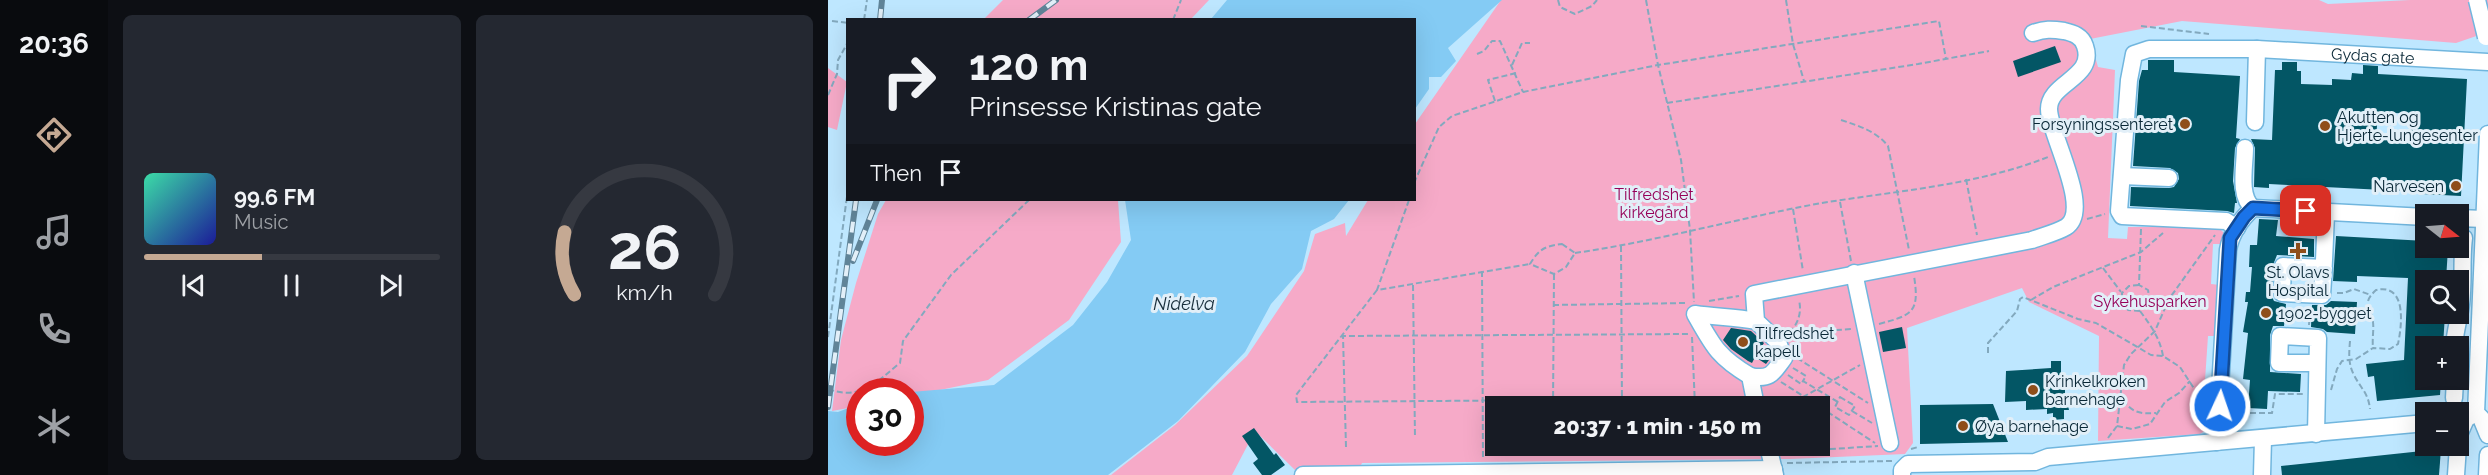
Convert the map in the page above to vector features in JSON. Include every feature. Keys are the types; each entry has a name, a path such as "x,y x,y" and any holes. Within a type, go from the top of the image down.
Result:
{"street":[{"path":"2477,0 2487,42"},
{"path":"1756,321 1754,294 2032,240 2068,226 2074,217 2076,205 2049,106 2055,94 2075,78 2086,63 2087,54 2085,43 2074,34 2047,28 2033,33"},
{"name":"Gydas gate","path":"2122,176 2129,80 2134,54 2149,49 2257,49 2488,62"},
{"path":"2255,122 2257,49"},
{"path":"2488,134 2486,213 2474,417 2488,435"},
{"path":"2245,148 2244,188 2248,205 2253,208 2415,216"},
{"path":"2169,178 2122,176 2120,211 2122,216 2231,224 2253,208"},
{"path":"2324,268 2283,266 2282,293 2316,295 2324,268 2326,212"},
{"path":"2469,216 2486,213"},
{"path":"2217,442 2231,224"},
{"path":"2461,258 2461,305 2475,331"},
{"path":"1854,273 1862,332 1882,441"},
{"path":"1694,308 1725,318 1735,317 1756,321 1784,342 1784,358 1771,375 1761,378 1750,376 1728,363 1715,350 1694,308"},
{"path":"2316,434 2318,338 2280,336 2279,363 2317,363"},
{"path":"1750,376 1754,396"},
{"path":"2454,390 2454,398"},
{"path":"1905,469 2035,469 2048,457 2415,424"},
{"path":"2262,475 2264,439"},
{"path":"2487,475 2488,455"},
{"path":"2456,475 2457,456"},
{"path":"1303,475 1482,474 1772,461"}],"path":[{"path":"864,18 867,0"},
{"path":"1174,18 1181,0"},
{"path":"1558,0 1560,7 1575,14 1592,6 1597,0"},
{"path":"1646,0 1658,65 1681,160 1690,230 1694,308"},
{"path":"1786,0 1793,44 1804,81"},
{"path":"832,21 846,23"},
{"path":"1416,179 1439,127 1452,116 1523,92 1658,65 1939,21 1946,59"},
{"path":"1477,54 1484,51 1492,40 1500,41 1523,92"},
{"path":"1512,65 1522,43 1530,43"},
{"path":"828,95 837,74 838,60 846,46"},
{"path":"1667,103 1989,51"},
{"path":"1495,101 1488,80 1516,73"},
{"path":"1784,342 1855,327 1862,332 1905,317 1915,308 1917,296 1888,146 1880,136 1864,127 1841,120"},
{"path":"1530,264 1538,250 1548,246 1562,244 1575,253 1621,246 1793,209 1966,179 2027,165 2062,151"},
{"path":"1966,179 1980,249"},
{"path":"828,337 846,201"},
{"path":"828,390 840,394 866,390 900,363 903,341 951,275 1028,201"},
{"path":"1408,201 1377,290 1296,395 1297,402 1484,402"},
{"path":"1840,202 1854,273"},
{"path":"1784,342 1797,324 1801,311 1793,209"},
{"path":"2068,226 2120,211"},
{"path":"2139,285 2142,218"},
{"path":"2031,300 2053,287 2141,252 2170,227 2175,219"},
{"path":"2105,444 2117,426 2124,366 2131,354 2155,331 2169,299 2231,224"},
{"path":"1621,246 1622,396"},
{"path":"1377,290 1530,264 1544,272 1554,274 1566,267 1575,253"},
{"path":"2103,268 2122,293 2122,302 2128,310 2140,311 2155,331 2163,356"},
{"path":"1482,271 1484,402 1482,474"},
{"path":"1553,396 1554,274"},
{"path":"1413,285 1415,438"},
{"path":"2122,293 2129,286 2139,285 2148,290 2149,296 2146,304 2140,311"},
{"path":"2308,337 2309,315 2316,295 2344,293 2354,289 2371,295"},
{"path":"2228,412 2272,413 2275,393 2316,395 2331,392 2339,364 2361,356 2373,348 2390,349 2398,344 2401,306 2390,290 2379,289 2371,295 2368,306 2373,322 2371,333 2373,348"},
{"path":"1553,305 1622,303 1694,308 1754,294"},
{"path":"1988,353 1988,343 2017,311 2020,299 2023,297 2078,319 2096,323 2151,355 2163,356 2180,367 2190,381 2198,399 2210,412"},
{"path":"2285,314 2309,315"},
{"path":"1343,336 1692,334 1695,396"},
{"path":"1343,336 1346,447"},
{"path":"2350,341 2349,360 2354,375 2368,397 2370,410"},
{"path":"1784,342 1789,353 1870,405 1868,394"},
{"path":"1806,396 1862,364"},
{"path":"1793,368 1806,376 1803,381 1801,384 1788,375 1793,368"},
{"path":"1771,375 1802,396"},
{"path":"1803,381 1838,402"},
{"path":"2117,426 2132,429 2150,424 2165,402 2179,393 2190,381"},
{"path":"1840,398 1855,406 1852,411 1849,416 1835,407 1840,398"},
{"path":"2122,398 2134,411 2144,414 2156,413"},
{"path":"1852,411 1874,425 1872,415"},
{"path":"1830,413 1882,441"},
{"path":"1772,461 1882,441"},
{"path":"1772,461 1780,463 1899,461 1905,469"}],"green space":[{"path":"1003,0 1209,0 1192,18 985,18"},
{"name":"Tilfredshet kirkegård","path":"1501,0 2319,0 2328,4 2410,0 2488,0 2488,32 2456,43 2182,21 2090,39 2098,67 2115,70 2108,238 2127,239 2128,227 2154,227 2160,221 2214,223 2224,233 2222,244 2213,244 2211,284 2220,285 2217,336 2208,336 2204,395 2214,396 2214,403 2207,404 2206,430 2200,434 2098,441 2099,336 2029,302 2022,288 1907,328 1913,443 1905,454 1790,459 1362,463 1361,465 1296,471 1255,431 1232,475 1111,475 1175,425 1247,356 1304,271 1315,234 1345,223 1346,236 1367,201 1416,201 1416,123"},
{"path":"828,68 846,81 846,87 837,130 828,127"},
{"path":"885,201 1118,201 1121,242 1069,320 988,380 924,393 924,378 846,378 846,408 832,411 841,340 878,214"}],"water":[{"path":"1227,0 1502,0 1448,48 1456,61 1441,77 1429,77 1429,89 1416,108 1416,18 1212,18"},
{"name":"Nidelva","path":"1125,201 1348,201 1334,219 1311,231 1302,269 1271,304 1245,352 1178,421 1108,475 828,475 828,411 838,412 846,409 846,456 924,456 924,391 994,385 1073,325 1107,282 1131,240"}],"building":[{"path":"2055,46 2061,62 2018,77 2013,61"},
{"name":"Forsyningssenteret","path":"2148,60 2174,60 2174,72 2240,76 2236,138 2240,139 2235,148 2233,181 2237,203 2235,203 2234,213 2130,206 2131,187 2169,188 2174,187 2179,179 2178,173 2170,168 2133,166 2139,81 2142,70 2148,70"},
{"name":"Akutten og Hjerte-lungesenter","path":"2282,62 2297,62 2297,71 2301,71 2301,84 2332,85 2332,79 2351,80 2352,73 2363,74 2363,65 2378,66 2378,74 2467,79 2461,196 2269,184 2269,188 2254,187 2255,148 2251,139 2272,140 2275,70 2282,70","holes":["2378,112 2412,114 2411,140 2376,139"]},
{"name":"1902-bygget","path":"2259,219 2278,220 2276,236 2314,239 2314,257 2277,255 2273,265 2272,297 2274,301 2286,304 2284,326 2273,326 2270,335 2270,372 2301,374 2300,392 2268,391 2267,409 2248,408 2250,380 2243,379 2248,333 2243,332 2248,302 2245,302 2246,292 2250,292 2252,267 2249,267 2250,245 2257,245"},
{"path":"2336,236 2415,240 2415,258 2447,258 2447,270 2415,270 2415,324 2444,324 2444,336 2415,336 2415,390 2440,390 2440,395 2377,401 2374,376 2368,377 2366,364 2404,360 2408,278 2357,276 2357,282 2333,281"},
{"path":"2331,301 2357,302 2355,334 2327,332 2311,327 2312,305 2326,305"},
{"path":"1902,327 1906,348 1883,352 1879,332"},
{"name":"Tilfredshet kapell","path":"1731,328 1751,331 1764,343 1762,346 1770,350 1772,356 1766,364 1755,357 1752,363 1731,349 1723,340"},
{"path":"2051,361 2061,361 2061,375 2065,374 2065,393 2069,410 2064,410 2064,419 2053,420 2053,413 2047,414 2047,409 2026,410 2026,401 2005,402 2006,371 2051,368"},
{"path":"1993,404 2008,442 1920,444 1920,405"},
{"path":"1254,428 1274,455 1276,453 1285,465 1271,475 1262,475 1253,463 1258,459 1242,436"},
{"path":"2415,452 2415,456 2440,456 2439,475 2282,475 2281,466"}],"railway":[{"path":"880,18 882,0"},
{"path":"1032,18 1056,0"},
{"path":"828,407 856,201"},
{"path":"853,261 877,201"}],"place":[{"name":"Forsyningssenteret","path":"2185,124"},
{"name":"Akutten og Hjerte-lungesenter","path":"2325,126"},
{"name":"Narvesen","path":"2456,186"},
{"name":"St. Olavs Hospital","path":"2298,251"},
{"name":"1902-bygget","path":"2266,313"},
{"name":"Tilfredshet kapell","path":"1743,342"},
{"name":"Krinkelkroken barnehage","path":"2033,390"},
{"name":"Øya barnehage","path":"1963,426"}],"route":[{"path":"2220,406 2230,238 2253,208 2306,211"}],"park label":[{"name":"Sykehusparken","path":"2150,301"}]}
